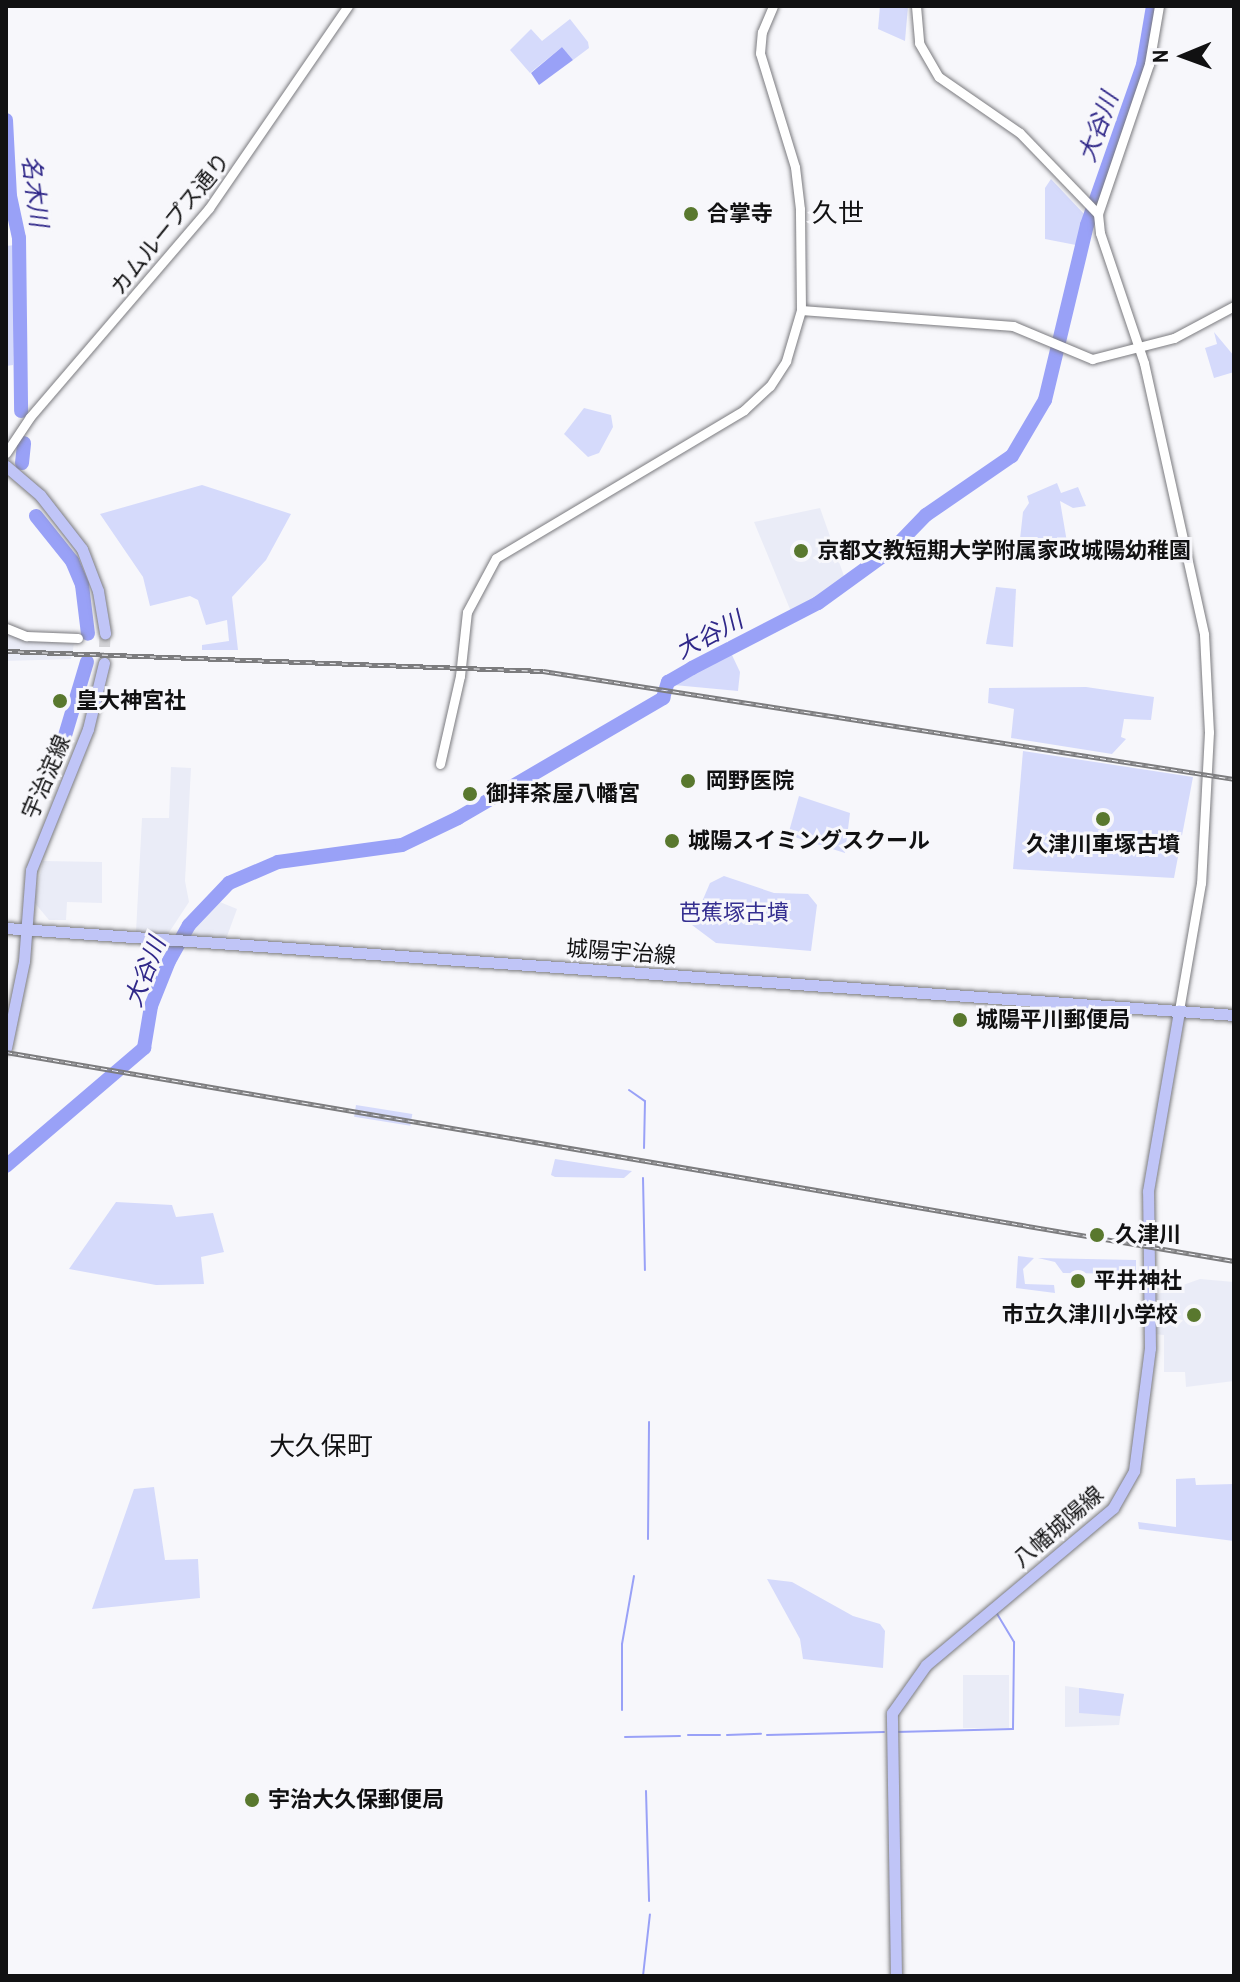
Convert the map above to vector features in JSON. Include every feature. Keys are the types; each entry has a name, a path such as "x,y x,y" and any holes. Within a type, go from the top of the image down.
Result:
{"main road":[{"path":"6,466 40,495 82,549 98,591 105,633"},
{"name":"宇治淀線","path":"6,1048 24,961 24,929 31,870 88,729 104,663"},
{"name":"城陽宇治線","path":"6,928 1234,1015"},
{"name":"八幡城陽線","path":"896,1976 892,1713 926,1665 1113,1508 1125,1495 1134,1471 1150,1348 1148,1191 1179,1011"}],"street":[{"name":"カムループス通り","path":"6,453 30,417 209,208 348,6"},
{"path":"440,764 467,612 493,562 758,399 784,365 801,310 799,184 760,53 773,6"},
{"path":"916,6 919,43 939,77 1020,133 1093,210 1138,349 1204,634 1208,694 1201,883 1179,1011"},
{"path":"1093,210 1149,64 1159,6"},
{"path":"801,310 1013,326 1092,359 1138,349 1183,334 1234,306"},
{"path":"6,628 26,636 78,638"}],"shaded area":[{"name":"京都文教短期大学附属家政城陽幼稚園","path":"820,508 845,579 792,614 754,522"},
{"path":"6,632 31,641 74,644 71,659 6,661"},
{"path":"171,767 191,768 185,881 189,902 168,934 136,932 142,818 169,818"},
{"path":"43,861 102,862 102,903 67,902 66,920 49,920 34,902"},
{"path":"215,900 237,909 226,939 188,937"},
{"name":"市立久津川小学校","path":"1200,1279 1234,1282 1234,1381 1186,1387 1185,1372 1164,1372 1164,1335 1154,1334 1155,1295"},
{"path":"963,1675 1009,1675 1009,1728 963,1728"},
{"path":"1065,1686 1124,1694 1119,1725 1065,1727"}],"green space":[{"path":"880,6 908,6 905,41 878,29"},
{"path":"570,19 588,42 589,48 573,60 562,47 530,73 510,50 531,29 542,41"},
{"path":"1051,179 1084,214 1076,245 1045,239 1045,188"},
{"path":"15,245 13,365 6,366 6,246"},
{"path":"1214,332 1234,356 1234,372 1214,378 1205,348 1217,344"},
{"path":"584,408 611,415 613,427 599,453 588,457 564,434"},
{"path":"1057,483 1061,493 1078,487 1086,506 1073,508 1060,501 1068,548 1047,550 1020,539 1023,512 1029,503 1027,496"},
{"path":"202,485 291,514 266,560 232,597 238,650 202,650 202,645 229,641 227,620 206,625 198,600 190,596 150,606 143,577 100,514"},
{"path":"996,587 1016,589 1013,647 986,644"},
{"path":"731,653 740,672 738,691 674,685 692,670"},
{"path":"1086,687 1154,697 1151,720 1124,719 1121,737 1126,739 1112,754 1011,738 1014,709 988,703 989,688"},
{"path":"1023,751 1193,777 1174,878 1013,869"},
{"path":"799,796 850,813 845,853 788,835"},
{"name":"芭蕉塚古墳","path":"724,876 774,893 808,894 817,905 811,951 716,943 692,925 710,883"},
{"path":"356,1105 412,1114 410,1126 354,1117"},
{"path":"555,1159 632,1171 624,1178 555,1177 551,1175"},
{"path":"116,1202 172,1205 176,1217 213,1213 224,1252 201,1257 204,1284 156,1285 69,1269"},
{"path":"1018,1256 1034,1258 1023,1269 1025,1284 1054,1285 1055,1293 1016,1288"},
{"path":"1038,1258 1136,1260 1136,1274 1063,1273 1055,1262"},
{"path":"1195,1478 1196,1485 1234,1484 1234,1541 1139,1529 1138,1522 1176,1527 1176,1479"},
{"path":"154,1487 165,1560 198,1559 200,1598 92,1609 134,1489"},
{"path":"767,1579 792,1582 853,1616 880,1624 885,1631 883,1668 803,1659 800,1639"},
{"path":"1079,1688 1124,1694 1120,1716 1079,1713"}],"water":[{"path":"562,47 573,60 539,85 531,73"}],"waterway":[{"name":"大谷川","path":"6,1166 144,1048 151,1006 169,961 189,925 229,883 278,862 402,845 458,818 663,698 668,682 818,603 894,548 926,515 1012,456 1045,400 1087,225 1143,65 1153,6"},
{"name":"名木川","path":"6,120 10,196 19,238 21,411"},
{"name":"名木川","path":"22,463 24,443"},
{"name":"名木川","path":"36,516 72,561 82,585 88,634"},
{"name":"名木川","path":"61,749 87,662"},
{"path":"629,1090 645,1101 644,1148"},
{"path":"643,1178 645,1270"},
{"path":"648,1539 649,1422"},
{"path":"622,1710 622,1644 634,1576"},
{"path":"896,1732 1013,1729 1014,1642 997,1614"},
{"path":"767,1735 884,1732"},
{"path":"727,1735 761,1734"},
{"path":"688,1735 720,1735"},
{"path":"625,1737 680,1736"},
{"path":"646,1791 649,1901"},
{"path":"643,1976 650,1914"}],"tunnel":[{"path":"104,663 105,633"}],"railway":[{"path":"6,651 543,671 1234,779"},
{"path":"6,1052 1234,1261"}],"place":[{"name":"合掌寺","path":"691,214"},
{"name":"京都文教短期大学附属家政城陽幼稚園","path":"801,551"},
{"name":"皇大神宮社","path":"60,701"},
{"name":"岡野医院","path":"688,781"},
{"name":"御拝茶屋八幡宮","path":"470,794"},
{"name":"久津川車塚古墳","path":"1103,819"},
{"name":"城陽スイミングスクール","path":"672,841"},
{"name":"城陽平川郵便局","path":"960,1020"},
{"name":"久津川","path":"1097,1235"},
{"name":"平井神社","path":"1078,1281"},
{"name":"市立久津川小学校","path":"1194,1315"},
{"name":"宇治大久保郵便局","path":"252,1800"}],"district":[{"name":"久世","path":"838,213"},
{"name":"大久保町","path":"321,1446"}]}
